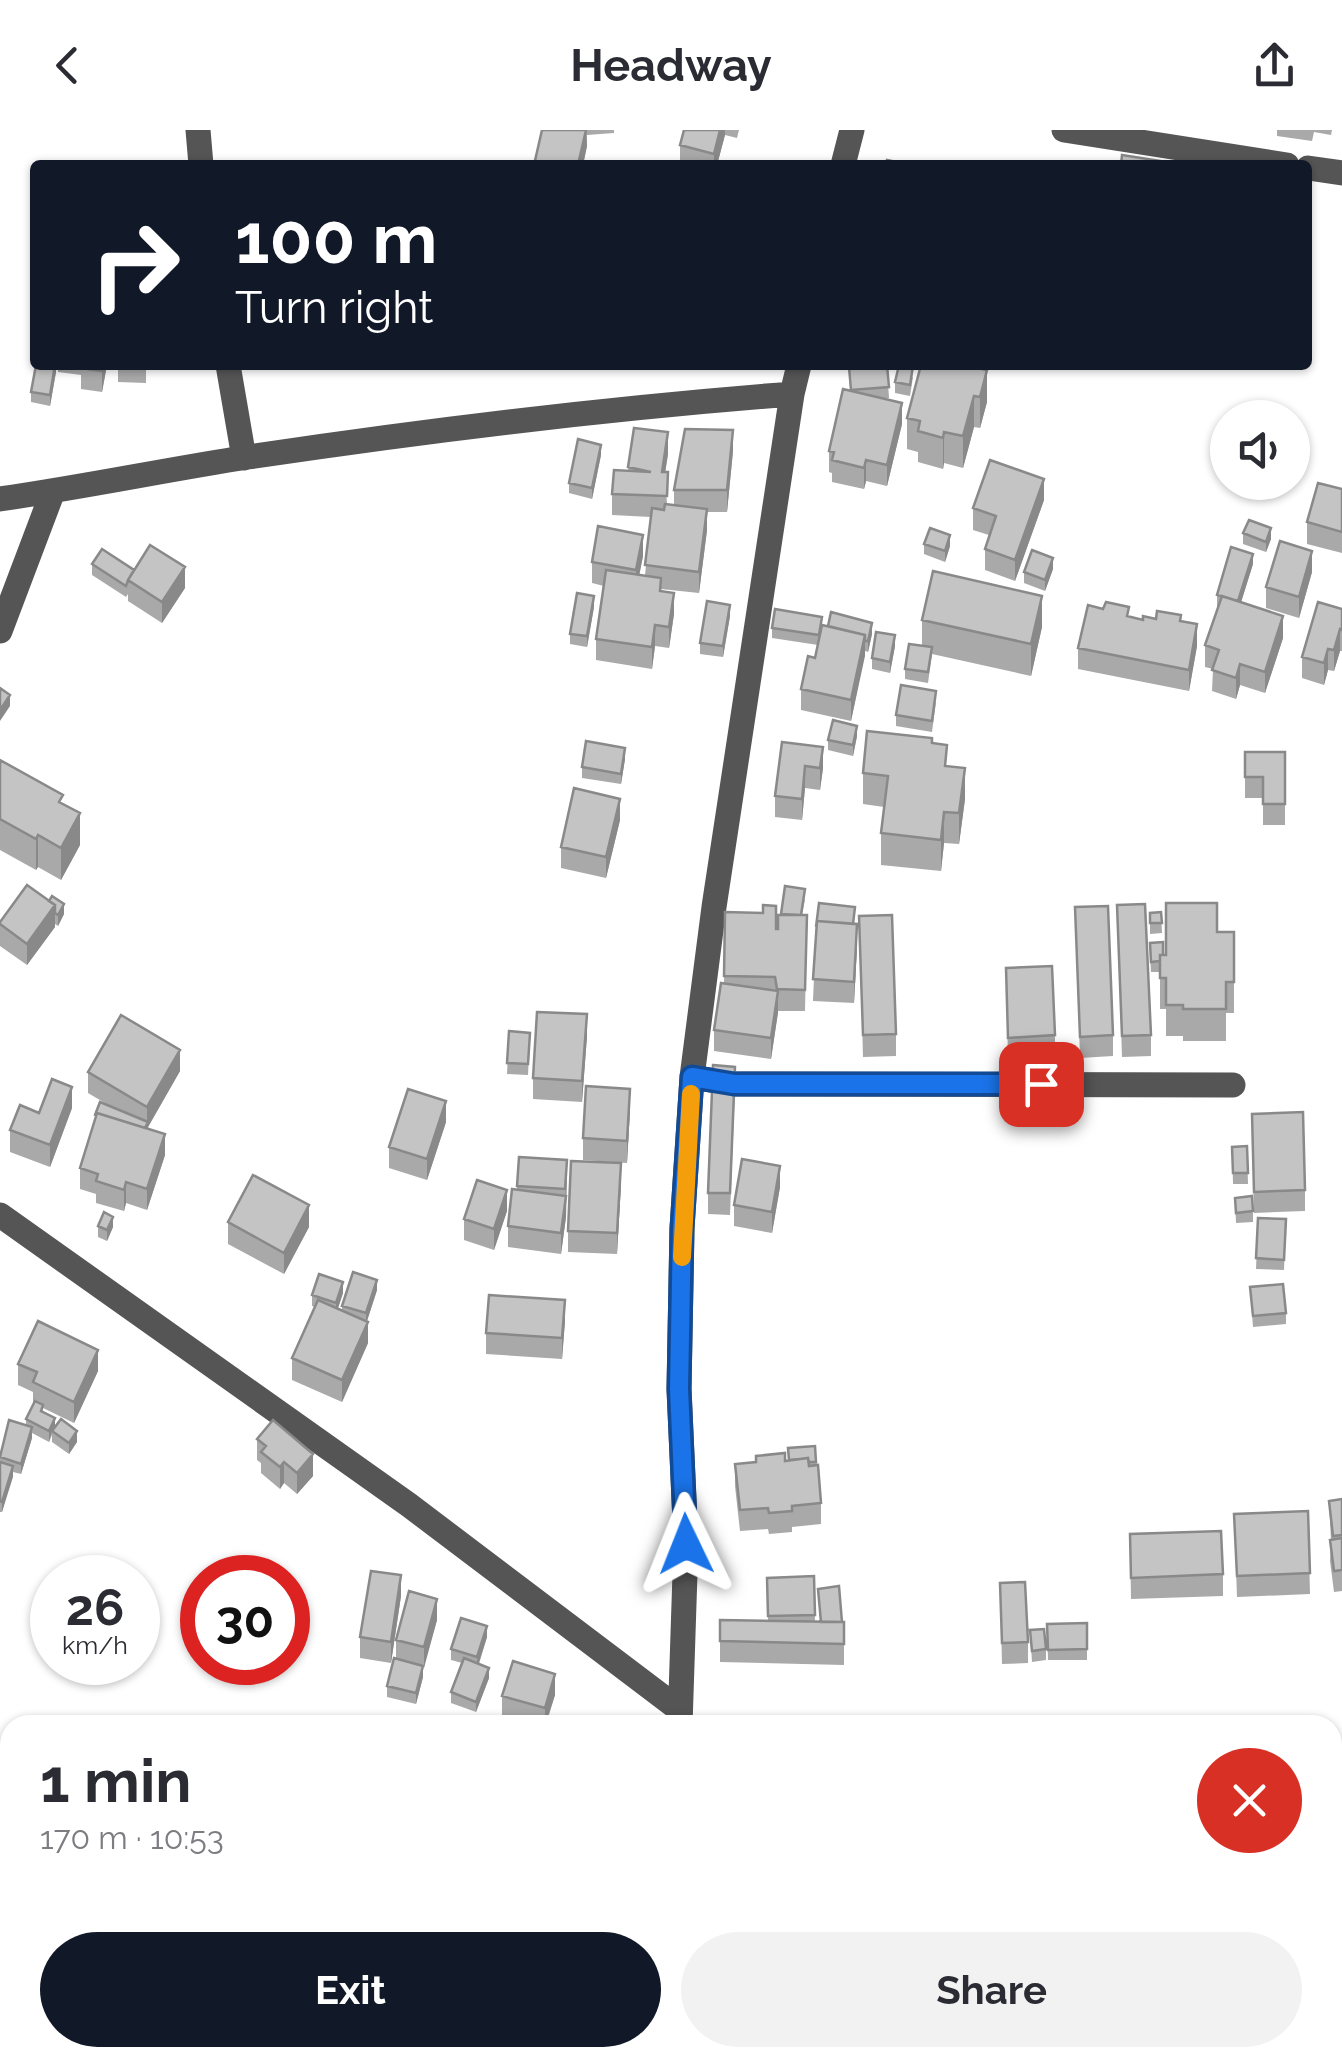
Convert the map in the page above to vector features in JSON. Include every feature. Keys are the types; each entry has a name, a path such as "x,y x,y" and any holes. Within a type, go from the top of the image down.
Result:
{"street":[{"path":"198,130 201,160"},
{"path":"844,160 852,130"},
{"path":"1064,130 1254,160"},
{"path":"1312,169 1342,173"},
{"path":"229,370 244,458"},
{"path":"680,1715 686,1544 679,1389 692,1077 714,907 798,370"},
{"path":"0,499 244,458 518,420 792,394"},
{"path":"0,630 54,491"},
{"path":"692,1077 734,1084 1233,1085"},
{"path":"0,1215 409,1504 677,1715"}],"building":[{"path":"542,130 586,130 579,160 535,160"},
{"path":"684,130 720,130 714,154 680,145"},
{"path":"1122,155 1154,160 1122,160"},
{"path":"35,370 54,370 50,395 31,392"},
{"path":"849,370 887,370 889,387 851,390"},
{"path":"898,370 912,370 910,385 895,382"},
{"path":"920,370 987,370 980,397 974,396 963,436 944,432 943,438 918,431 920,421 907,418"},
{"path":"843,389 902,403 887,465 866,460 864,468 832,460 834,452 829,451"},
{"path":"634,428 668,432 662,472 668,472 667,496 612,494 614,470 651,472 628,467"},
{"path":"685,429 733,430 727,490 674,490"},
{"path":"578,439 601,445 592,488 569,483"},
{"path":"990,460 1044,479 1015,560 985,549 996,516 973,508"},
{"path":"1318,483 1342,489 1342,532 1307,522"},
{"path":"665,504 707,509 699,572 645,565 652,508 664,510"},
{"path":"1249,520 1271,528 1266,542 1243,533"},
{"path":"598,526 643,535 636,570 592,562"},
{"path":"930,528 950,535 945,551 924,544"},
{"path":"1280,541 1312,551 1299,597 1266,587"},
{"path":"150,545 185,567 162,602 128,580"},
{"path":"1231,547 1253,554 1238,601 1217,595"},
{"path":"102,549 134,570 126,586 92,564"},
{"path":"1032,550 1053,558 1045,580 1024,572"},
{"path":"606,570 661,578 660,591 674,593 669,627 655,625 652,647 596,639"},
{"path":"933,571 1042,596 1031,644 922,620"},
{"path":"577,593 594,596 587,636 570,634"},
{"path":"1222,596 1283,616 1265,672 1240,664 1236,678 1212,670 1219,650 1205,645"},
{"path":"707,601 730,605 723,646 700,643"},
{"path":"1106,602 1129,607 1127,616 1143,620 1143,616 1156,619 1157,611 1181,615 1180,621 1197,624 1189,670 1078,648 1088,605 1103,609"},
{"path":"1318,602 1342,609 1342,630 1334,650 1328,649 1324,663 1302,657"},
{"path":"775,609 822,617 819,635 772,628"},
{"path":"831,612 872,623 868,641 865,635 828,626"},
{"path":"822,625 865,635 851,700 801,689 808,656 815,658"},
{"path":"876,632 895,635 890,662 872,658"},
{"path":"909,644 932,647 928,672 905,669"},
{"path":"901,685 936,691 932,721 896,715"},
{"path":"0,688 10,695 0,710"},
{"path":"833,720 857,726 853,745 828,740"},
{"path":"867,731 932,738 932,743 947,745 945,766 965,768 959,813 944,812 941,840 881,833 888,776 863,773"},
{"path":"586,741 625,748 621,774 582,767"},
{"path":"782,742 823,747 820,768 805,766 802,799 775,796"},
{"path":"1245,752 1285,752 1285,804 1263,804 1263,777 1245,777"},
{"path":"0,760 63,795 59,802 80,813 61,848 0,819"},
{"path":"574,788 620,799 606,857 561,847"},
{"path":"27,885 55,905 27,944 0,922"},
{"path":"785,886 805,889 801,915 781,914"},
{"path":"52,896 64,904 58,915 49,901"},
{"path":"819,903 855,907 853,924 817,921 816,927"},
{"path":"1166,903 1217,903 1217,932 1234,932 1234,982 1226,982 1226,1009 1166,1005 1166,978 1160,978 1160,955 1166,955"},
{"path":"1145,904 1151,1035 1122,1036 1117,905"},
{"path":"763,905 776,906 776,929 778,915 807,915 805,990 777,989 775,977 724,976 725,912 763,913"},
{"path":"1108,906 1113,1035 1080,1037 1075,907"},
{"path":"1161,912 1162,923 1150,923 1150,913"},
{"path":"892,915 896,1034 863,1035 859,916"},
{"path":"817,921 857,924 854,982 813,979"},
{"path":"1163,942 1160,961 1151,962 1150,943"},
{"path":"1052,966 1055,1035 1008,1038 1006,968"},
{"path":"721,983 778,991 771,1038 714,1030"},
{"path":"537,1012 587,1014 582,1081 533,1078"},
{"path":"121,1015 180,1050 147,1107 88,1072"},
{"path":"509,1031 530,1033 528,1064 507,1063"},
{"path":"713,1065 735,1067 730,1193 708,1193"},
{"path":"52,1079 72,1087 50,1145 10,1130 20,1105 39,1113"},
{"path":"586,1086 630,1089 627,1141 583,1138"},
{"path":"408,1089 446,1101 427,1159 389,1147"},
{"path":"100,1102 148,1122 145,1128 97,1113 96,1116"},
{"path":"1303,1112 1305,1190 1254,1192 1252,1114"},
{"path":"97,1113 165,1134 147,1189 126,1182 124,1190 96,1181 98,1174 80,1168"},
{"path":"1247,1146 1248,1173 1233,1173 1232,1147"},
{"path":"519,1157 567,1160 565,1189 517,1186"},
{"path":"742,1159 780,1166 772,1212 734,1205"},
{"path":"571,1161 621,1163 617,1233 568,1231"},
{"path":"253,1175 309,1205 284,1253 228,1222"},
{"path":"477,1180 507,1190 494,1229 464,1219"},
{"path":"512,1189 566,1196 561,1233 508,1226"},
{"path":"1252,1196 1253,1211 1236,1213 1235,1198"},
{"path":"104,1212 113,1217 107,1230 98,1226"},
{"path":"1258,1218 1286,1219 1284,1260 1256,1258"},
{"path":"353,1272 377,1280 366,1313 342,1306"},
{"path":"319,1274 343,1282 336,1303 312,1295"},
{"path":"1283,1284 1286,1313 1253,1316 1250,1287"},
{"path":"489,1295 565,1300 562,1338 486,1333"},
{"path":"318,1300 368,1322 342,1380 292,1358"},
{"path":"38,1321 98,1350 74,1402 33,1382 37,1372 18,1364"},
{"path":"35,1401 43,1405 41,1411 55,1418 49,1431 26,1419"},
{"path":"61,1419 77,1431 69,1443 52,1431"},
{"path":"9,1420 32,1427 21,1464 0,1457"},
{"path":"273,1420 313,1454 297,1473 284,1462 280,1467 261,1452 266,1446 257,1439"},
{"path":"815,1446 816,1462 809,1462 808,1458 789,1460 788,1448"},
{"path":"785,1453 785,1461 808,1458 809,1466 818,1465 821,1503 769,1513 768,1508 740,1510 735,1464 756,1462 756,1456"},
{"path":"0,1462 13,1466 2,1502 0,1501"},
{"path":"1342,1499 1342,1535 1333,1536 1329,1501"},
{"path":"1308,1511 1310,1573 1237,1576 1234,1514"},
{"path":"1221,1531 1223,1574 1131,1578 1130,1534"},
{"path":"1342,1538 1342,1570 1334,1571 1330,1540"},
{"path":"371,1571 401,1575 391,1642 360,1637"},
{"path":"814,1576 815,1615 768,1616 767,1578"},
{"path":"1025,1582 1028,1642 1002,1643 1000,1583"},
{"path":"839,1586 842,1622 821,1622 818,1589"},
{"path":"409,1591 437,1599 424,1647 396,1640"},
{"path":"461,1618 487,1626 477,1657 451,1649"},
{"path":"720,1620 844,1622 844,1644 720,1641"},
{"path":"1087,1623 1087,1649 1048,1650 1047,1624"},
{"path":"1044,1629 1046,1649 1032,1651 1030,1630"},
{"path":"394,1658 423,1666 416,1693 387,1686"},
{"path":"464,1658 489,1668 476,1702 451,1692"},
{"path":"513,1661 555,1674 545,1708 502,1696"}],"slow traffic":[{"path":"682,1257 691,1094"}],"route":[{"path":"686,1544 679,1389 682,1228 692,1077 734,1084 1041,1084"}]}
